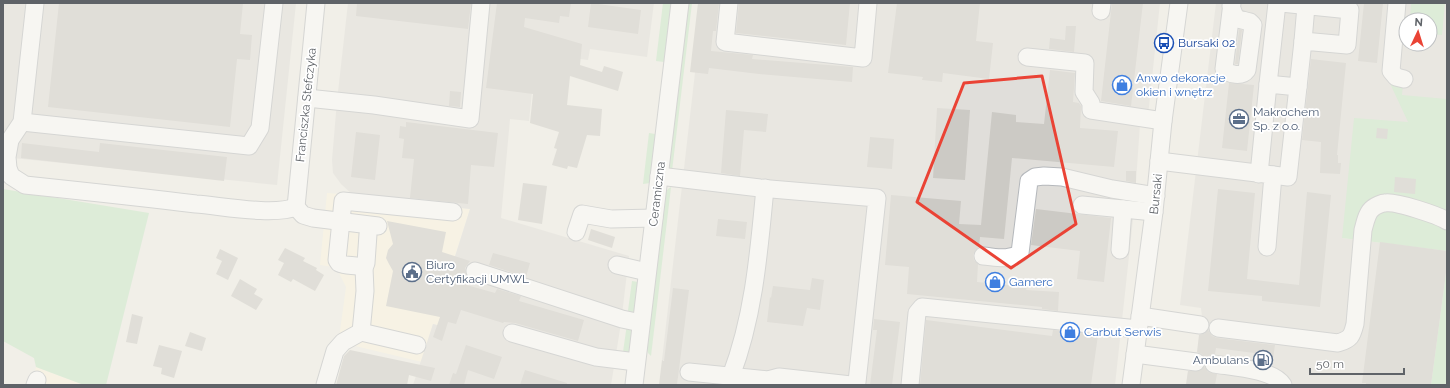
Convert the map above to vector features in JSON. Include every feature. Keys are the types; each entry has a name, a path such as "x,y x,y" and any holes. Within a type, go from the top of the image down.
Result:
{"street":[{"path":"35,3 22,122 10,140 7,157 8,168 11,176 25,185 271,211 296,207 303,215 313,218 341,222 373,230 364,268 365,291 361,332"},
{"path":"22,122 249,146 260,128 274,3"},
{"name":"Franciszka Stefczyka","path":"296,207 316,3"},
{"path":"307,98 374,105 470,119 481,3"},
{"name":"Ceramiczna","path":"634,385 680,3"},
{"path":"729,3 725,42 863,58 868,3"},
{"name":"Bursaki","path":"1131,385 1154,212 1163,121 1179,3"},
{"path":"1267,248 1266,174 1268,84 1277,3"},
{"path":"1281,3 1350,10 1347,44 1303,41"},
{"path":"1397,3 1400,48 1391,71 1396,77 1404,79"},
{"path":"1159,161 1288,177 1306,6"},
{"path":"1027,57 1086,63 1084,92 1091,103 1091,110 1163,121"},
{"path":"1268,84 1298,87"},
{"path":"659,176 765,188 878,198 857,382 851,385 779,377 768,380 689,372"},
{"path":"983,256 1006,258 1015,257 1020,253 1029,181 1035,177 1062,177 1112,189 1156,196"},
{"path":"731,376 739,356 756,273 765,188"},
{"path":"364,268 360,266 344,265 339,263 337,260 343,201 453,212"},
{"path":"1218,328 1338,344 1346,341 1352,336 1355,324 1364,230 1367,218 1373,208 1385,203 1404,206 1441,217 1447,221"},
{"path":"1082,205 1154,212"},
{"path":"1120,250 1123,209"},
{"path":"576,232 582,214 611,219 654,218"},
{"path":"617,265 647,272"},
{"path":"475,271 614,316 641,323"},
{"path":"910,385 917,313 922,307 1139,323 1200,325"},
{"path":"325,385 335,351 343,342 361,332 417,344"},
{"path":"512,333 596,357 636,362"},
{"path":"1135,354 1196,362"},
{"path":"1214,364 1269,375 1280,380 1283,385"}],"highlighted area":[{"path":"1042,76 1076,224 1011,268 917,202 964,83"}],"shaded area":[{"path":"3,3 296,3 277,185 3,157"},
{"path":"348,3 654,3 647,57 590,49 588,60 536,53 529,121 510,119 501,218 629,256 621,323 611,385 413,385 433,324 441,326 451,269 470,209 392,201 353,195 341,184 333,173 332,160 337,101"},
{"path":"703,3 1160,3 1147,125 1140,124 1134,210 1115,385 677,385 679,363 662,360"},
{"path":"1216,3 1447,3 1447,185 1342,238 1447,251 1447,265 1431,385 1186,385 1188,371 1195,371 1202,316 1201,308 1180,305"},
{"path":"327,193 470,209 451,269 441,326 433,324 422,362 351,345 339,338 346,287 339,273 333,267 320,265"},
{"path":"36,367 84,385 31,385"}],"green space":[{"path":"663,3 671,3 664,62 656,61"},
{"path":"687,3 692,3 672,171 669,166"},
{"path":"1411,3 1445,3 1442,35 1438,35 1438,12 1410,12"},
{"path":"1387,77 1403,85 1402,95 1447,99 1447,251 1342,238 1354,118 1408,122"},
{"path":"649,133 655,134 650,183 643,184"},
{"path":"671,187 651,356 648,353 646,346 664,194"},
{"path":"3,189 149,213 106,385 84,385 36,367 34,358 3,341"},
{"path":"1447,265 1447,385 1431,385"},
{"path":"632,281 638,282 634,320 627,318"},
{"path":"627,324 633,325 630,352 623,352"}],"building":[{"path":"59,3 243,3 240,34 252,35 250,60 237,59 230,127 48,107"},
{"path":"357,3 471,3 468,29 356,16"},
{"path":"497,3 571,3 569,17 560,16 559,23 525,18 524,27 582,44 580,65 602,72 604,66 623,72 618,91 570,76 567,105 602,109 600,136 587,135 577,168 568,166 567,169 552,165 557,149 554,148 559,132 530,123 533,94 486,88"},
{"path":"591,3 641,10 638,34 588,27"},
{"path":"698,3 719,3 716,31 713,31 711,51 753,55 752,59 853,67 852,82 709,68 708,74 690,72"},
{"path":"739,3 850,3 846,45 736,33"},
{"path":"897,3 980,3 976,41 993,43 989,79 943,73 942,82 922,80 923,77 888,73"},
{"path":"1112,3 1143,3 1131,106 1101,101"},
{"path":"1364,3 1383,3 1377,63 1358,61"},
{"path":"1066,26 1076,26 1074,52 1049,49 1050,38 1065,40"},
{"path":"1239,29 1242,30 1238,64 1235,64"},
{"path":"1311,59 1346,63 1337,155 1338,163 1341,163 1340,174 1320,173 1321,142 1302,140"},
{"path":"1050,70 1075,73 1073,102 1079,103 1081,106 1080,128 1118,131 1114,167 1012,158 1004,239 980,237 979,247 973,255 974,260 978,264 977,282 1027,287 1026,290 1059,292 1058,311 1042,309 1042,307 907,294 909,267 885,265 891,195 961,201 959,224 981,225 992,112 1016,115 1016,122 1044,124"},
{"path":"1229,83 1254,85 1247,151 1222,148"},
{"path":"450,91 461,92 460,107 449,106"},
{"path":"937,108 970,110 965,180 933,178"},
{"path":"726,110 768,114 766,132 744,130 740,176 721,173"},
{"path":"406,122 498,133 494,167 471,165 468,204 410,198 414,159 402,158 404,139 399,138 400,126 406,127"},
{"path":"1377,128 1388,129 1387,139 1376,138"},
{"path":"356,132 380,135 375,180 351,177"},
{"path":"870,137 894,139 892,169 867,167"},
{"path":"22,143 99,152 100,143 227,157 224,181 21,158"},
{"path":"1126,171 1136,171 1136,183 1126,181"},
{"path":"1395,177 1416,179 1415,194 1394,192"},
{"path":"523,183 547,186 542,224 518,220"},
{"path":"1218,189 1255,193 1247,279 1299,285 1307,192 1331,195 1320,307 1262,301 1262,296 1208,291"},
{"path":"1036,209 1111,218 1104,282 1077,279 1080,251 1031,245"},
{"path":"718,219 747,222 745,239 716,236"},
{"path":"387,221 446,232 442,252 470,261 465,268 466,275 463,284 495,293 497,289 521,296 519,301 584,320 578,341 515,323 503,323 461,310 456,324 448,322 442,341 433,337 440,317 386,306 393,271 386,258 388,250 393,244"},
{"path":"591,229 615,237 612,248 588,240"},
{"path":"1380,242 1447,251 1447,265 1431,385 1366,385 1366,383 1362,383"},
{"path":"285,248 305,258 303,261 317,268 316,270 324,275 315,291 293,279 291,282 278,275 284,263 278,260"},
{"path":"220,249 238,258 228,280 216,274 222,261 216,258"},
{"path":"493,253 530,263 526,277 489,265"},
{"path":"812,278 824,280 820,310 807,308 803,326 767,322 773,286 810,290"},
{"path":"240,279 257,289 254,294 263,299 256,310 231,296"},
{"path":"673,288 689,290 677,385 659,385 662,360 664,361"},
{"path":"132,314 143,317 137,344 126,342"},
{"path":"874,319 900,322 892,385 870,385 877,330 873,330"},
{"path":"926,320 1052,336 1053,330 1098,335 1091,385 920,385"},
{"path":"1208,330 1212,336 1217,338 1275,345 1272,365 1253,360 1254,353 1216,348 1215,354 1210,355 1205,359 1202,354 1197,352 1199,335 1204,334"},
{"path":"190,332 206,338 202,351 185,346"},
{"path":"159,345 182,351 174,378 161,374 162,368 153,366"},
{"path":"466,345 502,357 494,379 468,370 464,385 449,385 453,373 456,374"},
{"path":"350,350 435,368 431,381 409,375 407,385 336,385 344,356"},
{"path":"1205,367 1208,372 1217,374 1215,385 1186,385 1188,371 1199,371"},
{"path":"525,370 567,383 567,385 520,385"}],"place":[{"name":"Bursaki 02","path":"1164,43"},
{"name":"Anwo dekoracje okien i wnętrz","path":"1122,85"},
{"name":"Makrochem Sp. z o.o.","path":"1239,119"},
{"name":"Biuro Certyfikacji UMWL","path":"412,272"},
{"name":"Gamerc","path":"995,282"},
{"name":"Carbut Serwis","path":"1070,332"},
{"name":"Ambulans","path":"1263,360"}]}
